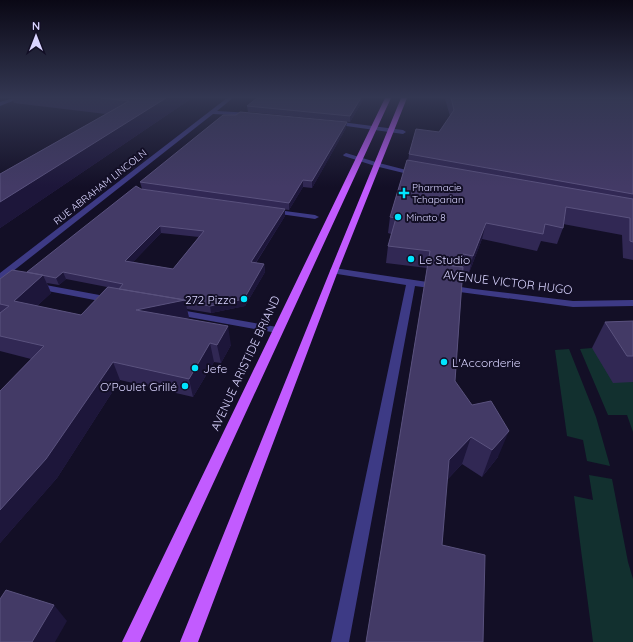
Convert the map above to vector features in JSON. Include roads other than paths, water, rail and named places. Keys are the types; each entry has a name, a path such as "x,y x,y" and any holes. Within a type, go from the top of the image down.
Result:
{"main road":[{"name":"AVENUE ARISTIDE BRIAND","path":"131,642 277,330 374,128"},
{"path":"189,642 390,130"}],"street":[{"name":"RUE ABRAHAM LINCOLN","path":"3,279 193,128"},
{"path":"374,128 403,132"},
{"path":"346,155 377,166 425,175"},
{"path":"264,210 315,217"},
{"name":"AVENUE VICTOR HUGO","path":"334,271 411,284 573,304 633,303"},
{"path":"23,283 124,302"},
{"path":"340,642 411,284"},
{"path":"162,310 277,330"}],"place":[{"name":"Pharmacie Tchaparian","path":"404,193"},
{"name":"Minato 8","path":"398,217"},
{"name":"Le Studio","path":"411,259"},
{"name":"272 Pizza","path":"244,299"},
{"name":"L'Accorderie","path":"444,362"},
{"name":"Jefe","path":"195,368"},
{"name":"O'Poulet Grillé","path":"185,386"}]}
